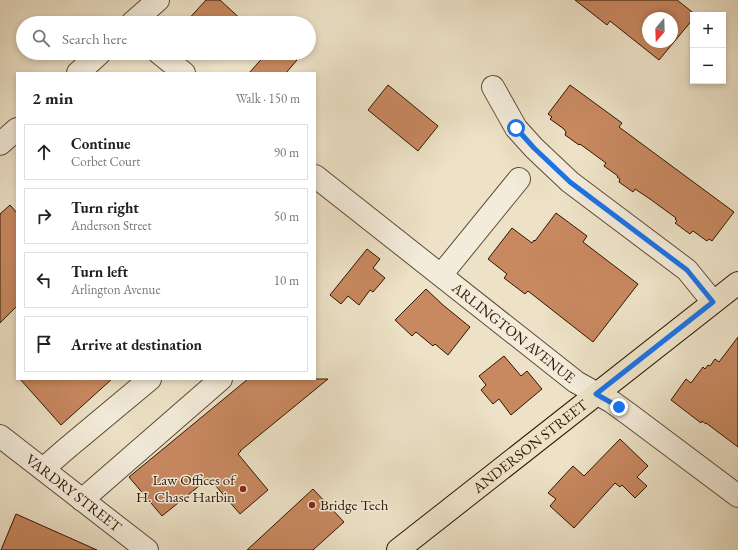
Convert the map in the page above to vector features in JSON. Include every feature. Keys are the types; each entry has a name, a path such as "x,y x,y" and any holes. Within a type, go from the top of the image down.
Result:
{"main road":[{"name":"ANDERSON STREET","path":"398,550 738,283"}],"street":[{"path":"140,16 158,0"},
{"path":"79,72 92,60"},
{"path":"168,60 183,72"},
{"path":"493,86 516,128 534,148 570,182 687,270 713,302"},
{"path":"0,144 16,129"},
{"name":"ARLINGTON AVENUE","path":"316,177 576,382 612,402 738,496"},
{"path":"441,275 519,179"},
{"path":"43,470 66,448 149,380"},
{"path":"82,500 220,380"},
{"name":"VARDRY STREET","path":"0,436 148,550"}],"building":[{"path":"206,0 220,0 237,16 191,16"},
{"path":"575,0 677,0 692,12 690,12 690,23 678,37 678,12 642,12 642,46 610,21 607,25"},
{"path":"644,48 669,48 659,60"},
{"path":"261,60 297,60 287,72 250,72"},
{"path":"388,85 438,126 418,151 368,110"},
{"path":"570,85 622,123 619,127 734,212 712,241 709,239 707,241 693,231 690,234 675,223 677,221 675,219 676,218 635,189 633,192 619,182 620,179 617,177 618,176 604,166 606,163 565,135 566,132 564,129 550,119 552,117 548,114"},
{"path":"10,205 16,212 16,307 0,323 0,214"},
{"path":"556,213 587,236 583,242 638,284 593,342 528,291 525,294 504,278 507,274 488,259 512,228 532,243"},
{"path":"367,249 380,259 373,268 385,278 373,292 370,290 359,305 348,296 341,304 330,295"},
{"path":"426,289 470,327 448,355 435,344 433,346 416,332 412,336 395,320"},
{"path":"738,337 738,447 706,423 702,421 701,423 671,400 686,379 691,383 703,367 705,369 708,365 710,366 715,359 719,362"},
{"path":"504,356 521,376 527,371 542,389 511,415 499,399 493,404 481,390 486,385 479,376"},
{"path":"328,379 238,454 268,490 240,514 209,478 162,516 129,477 247,380"},
{"path":"21,380 111,380 61,425"},
{"path":"620,439 648,466 637,477 647,486 635,498 622,485 620,487 615,483 574,528 550,506 556,499 548,493 573,466 584,476"},
{"name":"Bridge Tech","path":"313,489 344,522 313,550 247,550"},
{"path":"16,514 97,550 1,550"}],"place":[{"name":"Law Offices of H. Chase Harbin","path":"243,489"},
{"name":"Bridge Tech","path":"312,505"}],"route":[{"path":"516,128 534,148 570,182 687,270 713,302 596,394 619,407"}]}
